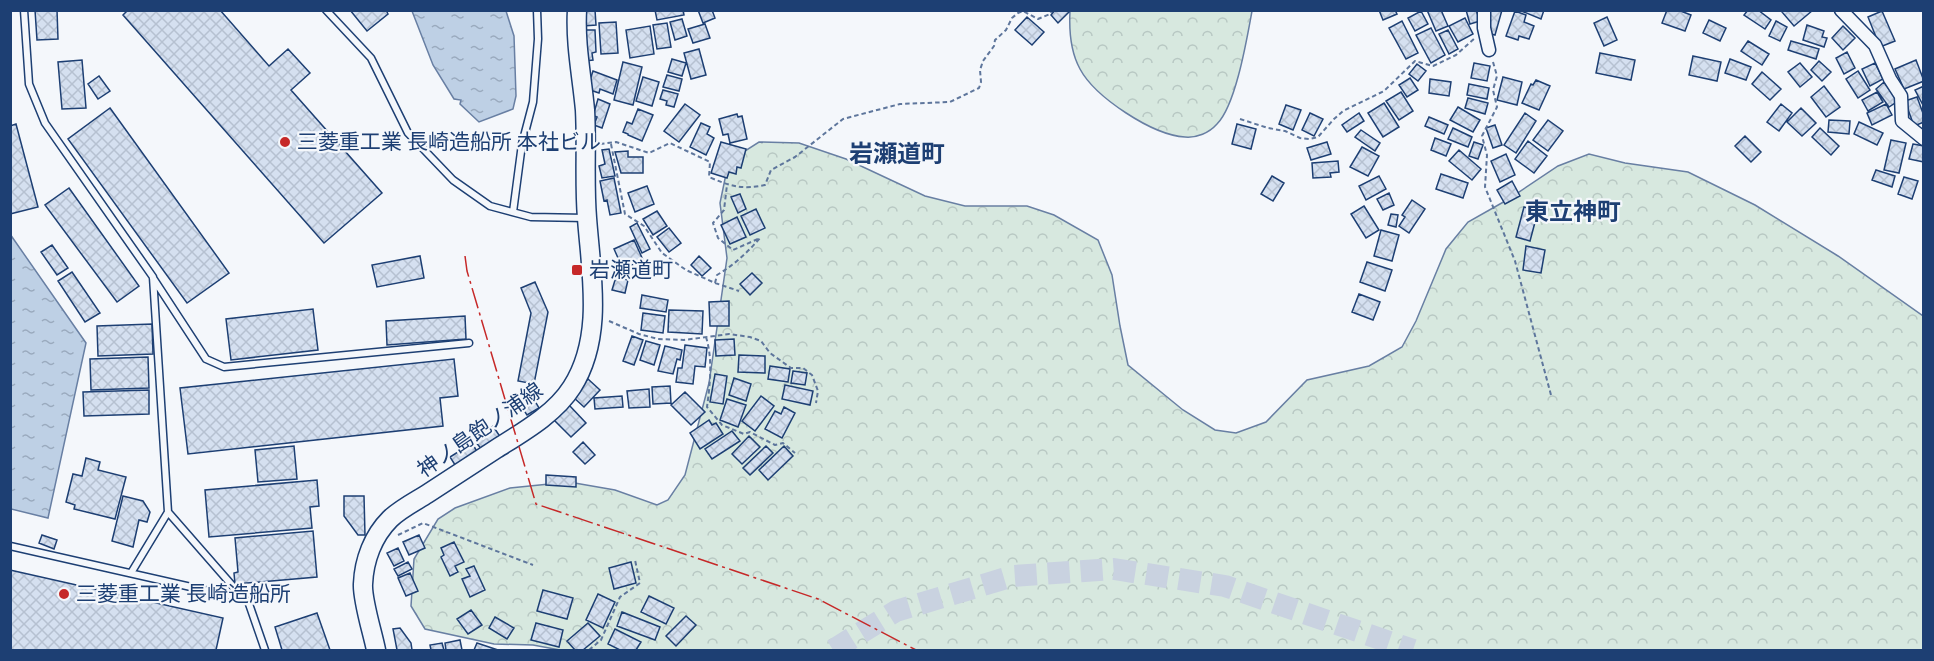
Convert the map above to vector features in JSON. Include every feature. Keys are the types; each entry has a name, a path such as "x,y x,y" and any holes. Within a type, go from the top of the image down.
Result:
{"main road":[{"name":"神ノ島飽ノ浦線","path":"376,651 362,586 374,538 391,518 513,438 562,401 584,364 593,313 587,218 585,111 576,26 577,10"}],"street":[{"path":"1484,10 1485,33 1489,50"},
{"path":"1841,10 1875,45 1890,79 1901,96 1902,121 1923,139"}],"lane":[{"path":"24,10 29,84 45,123 153,278 206,359 224,367 469,343"},
{"path":"326,10 371,58 408,133 453,180 490,206 531,217 587,218"},
{"path":"513,212 522,144 533,102 538,39 537,10"},
{"path":"131,573 168,512 153,278"},
{"path":"10,546 244,599 168,512"},
{"path":"249,600 265,651"}],"path":[{"path":"600,144 616,142 650,153 670,143 710,162 709,177 727,185 749,188 765,185 771,170 795,157 843,119 900,104 950,102 979,88 983,62 994,46 995,40 1006,30 1012,18 1023,11 1038,19 1050,14 1052,10"},
{"path":"1240,119 1286,131 1300,138 1318,137 1338,115 1353,105 1384,91 1415,61 1433,66 1456,55 1468,43 1485,33"},
{"path":"1489,50 1497,76 1493,90 1497,107 1482,136 1487,155 1485,187 1515,261 1551,395"},
{"path":"611,143 625,214 644,226 662,253 686,270 739,291"},
{"path":"715,283 717,274 746,255 760,238 733,250 718,238 714,223 724,210 727,185"},
{"path":"593,313 617,326 658,339 684,340 738,334 761,341 770,353 791,368 803,368 812,375 818,391 816,403"},
{"path":"706,337 711,361 707,407 722,425 744,434 750,432 775,445 783,443 795,453"},
{"path":"397,536 423,523 533,565"},
{"path":"590,651 601,640 620,597 640,584 635,560"}],"green space":[{"path":"1070,11 1252,11 1240,70 1224,115 1210,130 1198,136 1185,137 1157,129 1126,113 1098,91 1080,69 1071,40"},
{"path":"759,142 799,143 846,159 925,196 965,206 1027,206 1054,215 1098,240 1112,275 1128,365 1183,410 1215,430 1236,433 1266,422 1307,380 1369,366 1402,347 1416,321 1446,249 1468,222 1507,200 1558,166 1589,154 1625,163 1688,172 1755,205 1838,256 1923,316 1923,650 560,650 533,645 494,644 425,629 411,606 414,559 438,519 455,508 510,488 569,482 615,490 657,505 668,500 685,475 709,383 727,258 720,203 726,174 737,156"}],"water":[{"path":"412,11 506,11 514,36 516,96 513,109 479,122 460,104 461,100 454,99 433,65"},
{"path":"10,234 86,343 48,518 11,509"}],"building":[{"path":"35,10 57,10 58,39 37,40"},
{"name":"三菱重工業 長崎造船所 本社ビル","path":"128,10 220,10 269,66 288,49 310,73 291,90 382,193 324,243 123,15"},
{"path":"350,10 386,10 388,14 367,31"},
{"path":"582,10 595,10 596,25 583,26"},
{"path":"655,10 683,10 684,15 657,20"},
{"path":"698,10 712,10 715,18 703,23"},
{"path":"1055,10 1071,10 1058,23 1051,15"},
{"path":"1379,10 1395,10 1397,14 1383,20"},
{"path":"1427,10 1441,10 1448,26 1436,31"},
{"path":"1466,10 1476,10 1480,21 1470,24"},
{"path":"1489,10 1502,10 1495,35 1487,33"},
{"path":"1519,10 1544,10 1541,19"},
{"path":"1667,10 1678,10 1691,15 1685,31 1662,23"},
{"path":"1748,10 1758,10 1771,20 1765,29 1744,15"},
{"path":"1785,10 1813,10 1794,26 1782,12"},
{"path":"1421,11 1428,24 1415,31 1408,18"},
{"path":"1515,11 1526,15 1524,22 1534,26 1529,39 1519,36 1518,40 1506,36"},
{"path":"1882,11 1895,41 1880,47 1868,17"},
{"path":"1027,17 1044,32 1032,45 1015,30"},
{"path":"1607,17 1617,40 1604,46 1594,23"},
{"path":"1465,18 1473,34 1458,42 1449,26"},
{"path":"682,19 687,36 675,40 670,22"},
{"path":"1709,20 1726,28 1720,41 1703,33"},
{"path":"1402,21 1418,53 1406,59 1389,28"},
{"path":"1776,21 1787,27 1780,41 1769,36"},
{"path":"616,22 618,53 601,54 599,23"},
{"path":"667,23 671,47 657,49 653,25"},
{"path":"705,24 710,38 693,43 688,29"},
{"path":"1807,25 1824,31 1822,37 1827,38 1824,47 1803,40"},
{"path":"650,26 654,54 630,58 626,30"},
{"path":"1843,26 1855,38 1843,50 1832,38"},
{"path":"1431,28 1445,55 1431,63 1416,35"},
{"path":"583,30 595,30 596,52 592,53 593,60 585,61"},
{"path":"1448,30 1458,49 1449,54 1439,34"},
{"path":"1748,41 1769,54 1762,65 1741,51"},
{"path":"1791,41 1819,49 1816,59 1788,50"},
{"path":"699,49 706,75 691,79 684,53"},
{"path":"1847,52 1855,68 1844,74 1836,58"},
{"path":"1600,53 1635,60 1631,80 1596,73"},
{"path":"1693,56 1721,62 1717,81 1689,75"},
{"path":"672,59 686,63 682,76 668,72"},
{"path":"1730,59 1751,67 1746,80 1725,73"},
{"path":"82,60 86,108 62,109 58,62"},
{"path":"1916,60 1924,81 1904,89 1895,69"},
{"path":"1819,61 1831,72 1822,81 1811,70"},
{"path":"623,62 642,67 633,105 614,100"},
{"path":"1474,63 1490,66 1487,81 1471,78"},
{"path":"1800,63 1812,77 1800,87 1788,72"},
{"path":"1875,63 1883,79 1870,86 1862,69"},
{"path":"1417,64 1426,71 1418,81 1409,74"},
{"path":"593,71 617,80 613,94 600,89 599,93 587,89"},
{"path":"1858,71 1870,90 1858,98 1846,79"},
{"path":"1762,72 1781,89 1770,100 1752,84"},
{"path":"667,75 682,79 679,91 663,87"},
{"path":"99,76 110,91 98,99 88,84"},
{"path":"643,77 659,82 652,106 636,101"},
{"path":"1503,77 1522,82 1517,105 1497,100"},
{"path":"1410,78 1418,90 1407,97 1399,85"},
{"path":"1430,79 1451,82 1449,96 1429,93"},
{"path":"1536,80 1550,86 1539,110 1522,103 1531,84 1533,85"},
{"path":"1884,82 1898,101 1889,107 1876,89"},
{"path":"1469,84 1489,88 1487,99 1467,95"},
{"path":"1824,86 1840,107 1826,117 1811,97"},
{"path":"1924,86 1924,107 1915,90"},
{"path":"663,90 678,94 674,107 666,105 667,101 660,99"},
{"path":"1401,92 1413,111 1399,120 1386,101"},
{"path":"1877,92 1883,102 1868,111 1862,100"},
{"path":"1917,97 1924,122 1914,126 1905,101"},
{"path":"1468,98 1488,103 1485,114 1465,108"},
{"path":"598,99 610,104 602,128 594,125 597,117 593,116"},
{"path":"1384,103 1399,127 1383,137 1368,113"},
{"path":"685,104 700,115 679,142 664,131"},
{"path":"1781,104 1792,113 1779,131 1767,122"},
{"path":"1886,104 1892,115 1872,125 1867,113"},
{"path":"1286,105 1301,110 1293,130 1279,124"},
{"path":"1458,107 1480,120 1473,132 1450,120"},
{"path":"110,108 229,273 187,303 68,139"},
{"path":"1801,108 1816,123 1802,136 1787,122"},
{"path":"638,109 653,115 642,141 623,132 627,122 632,124"},
{"path":"1310,113 1323,119 1314,136 1302,130"},
{"path":"1359,113 1364,121 1347,132 1342,125"},
{"path":"1525,113 1536,121 1516,153 1504,145"},
{"path":"737,114 738,117 742,116 747,139 730,143 728,134 723,135 719,119"},
{"path":"1429,117 1448,125 1444,134 1425,126"},
{"path":"1548,120 1563,131 1548,151 1533,140"},
{"path":"1829,120 1850,121 1849,134 1828,132"},
{"path":"1859,122 1883,133 1877,145 1854,134"},
{"path":"701,123 710,127 707,134 714,138 706,155 690,147"},
{"path":"16,124 38,207 10,214 10,126"},
{"path":"1237,124 1256,129 1251,149 1232,144"},
{"path":"1495,125 1502,145 1493,148 1486,128"},
{"path":"1453,128 1472,137 1468,147 1448,139"},
{"path":"1820,128 1839,146 1831,155 1812,137"},
{"path":"1361,130 1380,143 1375,151 1355,137"},
{"path":"1745,136 1761,152 1751,162 1735,146"},
{"path":"1435,138 1451,144 1446,156 1431,150"},
{"path":"1891,140 1906,143 1899,173 1884,170"},
{"path":"1528,141 1547,156 1534,173 1515,159"},
{"path":"721,142 746,149 741,168 737,167 736,174 729,172 727,178 711,173"},
{"path":"1327,142 1331,154 1311,160 1307,148"},
{"path":"1474,142 1483,145 1478,159 1469,156"},
{"path":"1913,144 1924,146 1924,162 1909,159"},
{"path":"1362,147 1379,156 1368,176 1350,167"},
{"path":"609,149 615,176 602,178 599,166 605,164 602,150"},
{"path":"1459,150 1481,169 1472,180 1449,161"},
{"path":"628,151 628,157 643,157 643,173 621,173 615,152"},
{"path":"1506,154 1515,175 1500,182 1491,161"},
{"path":"1338,161 1339,172 1330,173 1331,177 1313,178 1312,163"},
{"path":"1876,170 1895,176 1892,187 1872,180"},
{"path":"1441,174 1468,183 1463,198 1436,189"},
{"path":"1272,176 1284,183 1273,201 1261,194"},
{"path":"1379,176 1386,189 1366,200 1359,186"},
{"path":"1904,177 1918,181 1912,199 1898,194"},
{"path":"614,178 621,213 610,215 607,200 604,201 600,181"},
{"path":"1512,181 1520,196 1505,204 1497,190"},
{"path":"647,186 654,204 635,212 628,193"},
{"path":"69,188 139,286 117,302 45,205"},
{"path":"1389,193 1394,205 1383,210 1377,199"},
{"path":"740,194 746,209 738,213 731,197"},
{"path":"1412,200 1425,209 1409,233 1399,226 1405,217 1402,215"},
{"path":"1364,206 1379,230 1366,238 1351,214"},
{"path":"1524,207 1538,211 1530,241 1516,237"},
{"path":"756,209 765,228 750,235 741,216"},
{"path":"657,211 667,226 653,235 643,219"},
{"path":"1391,214 1398,215 1396,227 1388,225"},
{"path":"737,217 746,237 730,244 721,225"},
{"path":"637,223 650,249 642,253 630,227"},
{"path":"669,228 681,243 669,252 657,237"},
{"path":"1381,230 1399,235 1392,261 1374,256"},
{"path":"634,240 643,260 623,269 614,249"},
{"path":"52,245 68,268 57,275 41,252"},
{"path":"1526,246 1545,250 1541,273 1523,270"},
{"path":"420,256 424,278 377,287 372,265"},
{"path":"699,256 711,268 702,276 691,265"},
{"path":"1367,262 1392,270 1385,291 1360,282"},
{"path":"72,272 100,313 85,322 58,281"},
{"path":"752,273 762,283 750,295 740,284"},
{"path":"616,277 628,280 625,293 612,290"},
{"path":"535,282 548,312 534,384 518,381 531,313 521,288"},
{"path":"1359,294 1380,302 1373,320 1352,312"},
{"path":"642,295 668,300 666,312 640,308"},
{"path":"729,301 729,326 710,326 709,302"},
{"path":"313,309 318,350 231,360 226,319"},
{"path":"669,310 703,311 702,334 668,332"},
{"path":"643,313 665,316 663,333 641,330"},
{"path":"465,316 466,339 387,345 386,321"},
{"path":"152,324 153,354 98,356 97,326"},
{"path":"632,336 643,340 634,365 623,361"},
{"path":"734,339 735,355 716,356 715,340"},
{"path":"646,341 660,345 654,365 640,360"},
{"path":"685,345 707,348 705,367 695,366 693,384 676,382 678,368 682,368"},
{"path":"665,346 682,350 673,374 658,371"},
{"path":"739,355 765,356 765,373 738,372"},
{"path":"148,357 149,388 91,390 90,359"},
{"path":"454,359 458,396 440,398 443,426 188,454 180,388"},
{"path":"770,366 790,369 788,382 768,379"},
{"path":"793,371 807,373 805,385 791,383"},
{"path":"715,374 727,376 723,404 710,402"},
{"path":"734,378 751,384 746,401 729,395"},
{"path":"588,379 600,390 584,407 572,396"},
{"path":"785,385 813,391 810,405 782,399"},
{"path":"670,386 671,403 653,404 652,387"},
{"path":"649,389 650,407 629,408 627,391"},
{"path":"149,390 149,414 84,416 83,392"},
{"path":"685,392 705,412 691,425 671,405"},
{"path":"622,396 623,407 595,409 594,398"},
{"path":"761,396 774,406 755,431 742,421"},
{"path":"727,399 746,405 738,427 720,420"},
{"path":"535,401 539,408 527,415 523,409"},
{"path":"569,405 586,423 571,437 553,419"},
{"path":"784,407 795,413 782,438 765,429 775,411 781,414"},
{"path":"709,420 712,425 716,423 723,434 700,449 690,433"},
{"path":"493,426 501,438 483,451 474,440"},
{"path":"732,431 740,441 712,459 705,449"},
{"path":"749,436 760,447 742,464 732,454"},
{"path":"583,442 595,455 585,464 573,452"},
{"path":"472,443 479,455 457,468 450,457"},
{"path":"294,446 297,479 258,482 255,450"},
{"path":"766,446 773,453 750,475 743,468"},
{"path":"784,446 793,456 768,480 759,470"},
{"path":"86,458 100,462 98,470 126,477 115,519 74,509 75,505 66,502 73,474 82,476"},
{"path":"546,475 576,477 576,487 546,485"},
{"path":"317,480 319,506 310,507 312,528 209,537 205,490"},
{"path":"123,496 143,501 150,512 147,522 139,520 133,547 112,541"},
{"path":"344,496 364,496 365,535 358,535 344,516"},
{"path":"313,531 317,577 235,584 234,573 238,572 235,538"},
{"path":"42,535 57,540 54,549 39,543"},
{"path":"419,535 425,548 409,555 403,542"},
{"path":"454,542 464,562 455,566 458,572 450,576 441,557 444,555 441,548"},
{"path":"398,548 404,561 394,566 387,553"},
{"path":"408,562 412,569 398,576 394,569"},
{"path":"631,562 636,583 614,589 609,568"},
{"path":"474,566 485,590 470,597 462,579 470,576 466,569"},
{"name":"三菱重工業 長崎造船所","path":"10,570 223,618 216,650 10,650"},
{"path":"410,573 418,591 406,596 398,578"},
{"path":"543,590 573,598 567,619 537,611"},
{"path":"598,594 615,602 603,628 586,620"},
{"path":"649,596 674,608 666,624 641,612"},
{"path":"471,610 482,625 468,634 457,619"},
{"path":"622,612 660,627 655,640 617,626"},
{"path":"317,613 330,650 282,650 275,627"},
{"path":"686,616 696,625 676,646 666,636"},
{"path":"495,617 514,628 507,639 489,628"},
{"path":"536,623 563,630 559,647 531,640"},
{"path":"588,623 600,636 583,650 575,650 567,641"},
{"path":"400,628 411,643 412,650 397,650 393,629"},
{"path":"615,629 641,642 636,650 620,650 608,644"},
{"path":"460,640 462,650 446,650 445,643"},
{"path":"442,643 444,650 431,650 430,645"},
{"path":"477,643 498,650 474,650"}],"tunnel":[{"path":"833,650 896,611 1013,576 1114,569 1225,586 1413,650"}],"power":[{"path":"465,256 467,271 536,504 818,599 916,650"}],"place":[{"name":"三菱重工業 長崎造船所 本社ビル","path":"285,142"},
{"name":"岩瀬道町","path":"577,270"},
{"name":"三菱重工業 長崎造船所","path":"64,594"}],"district":[{"name":"岩瀬道町","path":"897,154"},
{"name":"東立神町","path":"1573,212"}]}
